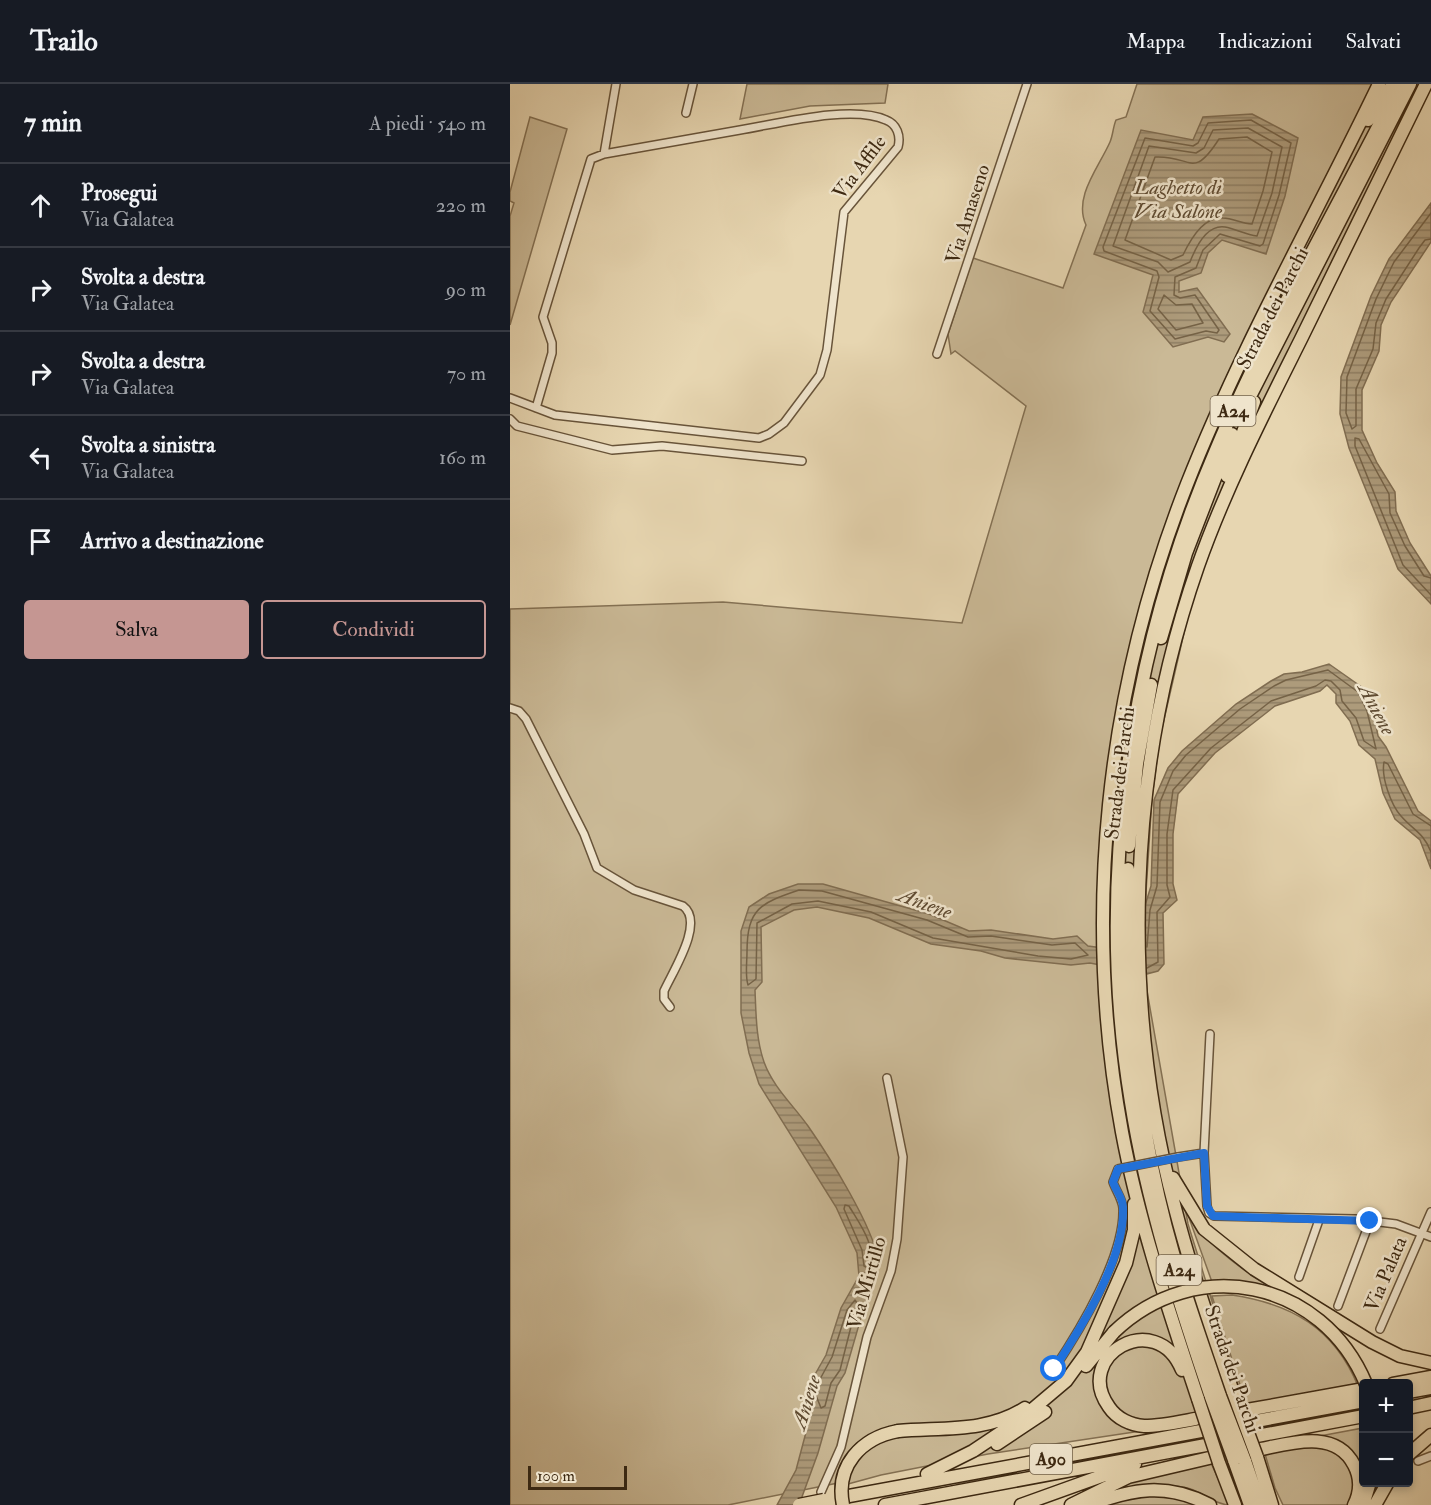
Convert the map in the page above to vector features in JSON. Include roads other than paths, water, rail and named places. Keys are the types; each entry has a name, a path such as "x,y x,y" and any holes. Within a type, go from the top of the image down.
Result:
{"highway":[{"path":"1234,1505 1214,1461 1206,1396 1153,1260 1123,1134 1110,1050 1105,993 1102,884 1113,767 1139,633 1176,512 1238,367 1378,84"},
{"path":"1337,170 1393,84"},
{"name":"Strada dei Parchi","path":"1133,763 1156,625 1168,581 1201,486 1250,375 1400,84"},
{"name":"Strada dei Parchi","path":"1260,1505 1206,1396 1162,1211 1141,1107 1124,993 1117,921 1122,813 1161,636 1185,553 1216,471 1266,359 1410,84"},
{"path":"1198,566 1236,471 1426,84"},
{"path":"1272,1505 1259,1453 1233,1392 1202,1302 1174,1205 1154,1106 1142,992 1140,864 1150,765 1172,655 1206,534 1256,398 1341,216"},
{"path":"902,1487 973,1450 1052,1396 1087,1353 1129,1256 1134,1230 1134,1210 1124,1156 1123,1134"},
{"path":"1166,1165 1191,1212 1204,1229 1254,1269 1372,1342 1400,1356 1431,1363"},
{"path":"927,1474 975,1456 1028,1425 1063,1394 1114,1332 1145,1307 1178,1292 1222,1286 1258,1290 1295,1305 1322,1322 1349,1352 1364,1379"},
{"path":"835,1498 852,1456 871,1440 898,1431 975,1427 999,1421 1022,1411 1063,1377 1083,1350 1099,1322"},
{"path":"1195,1419 1144,1426 1127,1422 1112,1411 1106,1403 1100,1379 1105,1361 1116,1347 1131,1341 1147,1340 1169,1349 1206,1396"},
{"path":"1413,1380 1431,1377"},
{"path":"1413,1391 1431,1388"},
{"path":"1247,1410 1359,1390"},
{"path":"1251,1422 1359,1402"},
{"path":"1413,1406 1431,1403"},
{"path":"1257,1436 1359,1417"},
{"name":"A90","path":"799,1505 1201,1431"},
{"path":"1413,1458 1431,1435"},
{"path":"1259,1453 1310,1440 1337,1447 1352,1461 1358,1472 1359,1490 1354,1505"},
{"name":"A90","path":"885,1505 1206,1445"},
{"path":"1021,1505 1082,1481 1128,1468 1147,1456"},
{"path":"1071,1505 1128,1477 1214,1461"},
{"name":"Strada dei Parchi","path":"1239,1461 1250,1505"},
{"path":"1266,1482 1278,1505"},
{"path":"1363,1505 1369,1487"},
{"path":"1375,1505 1385,1487"},
{"path":"1088,1505 1143,1489 1177,1492 1210,1505"}],"street":[{"path":"536,408 552,353 552,343 543,317 588,166 591,159 604,154 616,84"},
{"path":"686,113 693,84"},
{"name":"Via Amaseno","path":"937,354 1027,84"},
{"name":"Via Affile","path":"510,399 555,415 759,438 776,430 815,384 823,368 845,210 896,150 900,138 894,126 884,119 834,115 604,154"},
{"path":"510,419 517,426 612,450 662,446 802,461"},
{"path":"510,708 519,711 526,719 584,834 597,868 634,890 683,906 689,911 691,922 689,935 664,991 664,999 670,1007"},
{"path":"1210,1034 1204,1153 1206,1199 1211,1215 1370,1221 1396,1224 1431,1237"},
{"name":"Via Mirtillo","path":"835,1498 841,1447 867,1337 891,1271 897,1239 903,1156 887,1078"},
{"path":"1054,1369 1089,1311 1113,1256 1123,1216 1122,1200 1113,1182 1118,1169 1204,1153"},
{"name":"Via Palata","path":"1380,1329 1431,1212"},
{"path":"1299,1277 1319,1220"},
{"path":"1338,1306 1370,1221"},
{"path":"1413,1458 1431,1456"}],"water":[{"name":"Laghetto di Via Salone","path":"1252,114 1298,138 1285,196 1266,254 1222,240 1208,253 1201,273 1179,281 1179,292 1197,288 1230,334 1224,342 1208,337 1173,347 1143,312 1153,275 1094,254 1141,130 1193,140 1203,117"},
{"path":"1431,203 1431,242 1391,302 1381,325 1379,351 1362,390 1362,430 1377,463 1395,492 1396,511 1410,543 1431,576 1431,604 1398,569 1349,448 1340,414 1341,377 1371,296 1389,259"},
{"path":"1329,664 1363,688 1373,710 1378,736 1386,747 1418,811 1431,821 1431,869 1420,840 1395,819 1383,793 1375,759 1359,745 1350,721 1336,703 1336,694 1327,685 1320,691 1275,706 1215,753 1178,794 1173,834 1173,884 1177,900 1163,913 1164,964 1158,971 1147,974 1090,963 1071,965 1005,958 981,951 931,944 869,918 817,907 794,910 761,927 762,982 755,990 758,1035 764,1062 773,1080 808,1126 849,1191 867,1228 878,1259 845,1373 837,1386 818,1453 799,1505 777,1505 796,1470 813,1406 809,1393 813,1378 826,1355 841,1308 859,1276 857,1253 836,1207 759,1084 749,1053 741,1013 741,931 749,907 769,894 798,884 823,884 929,914 969,931 991,930 1053,939 1077,936 1088,946 1140,953 1144,909 1151,886 1154,800 1168,768 1182,751 1236,704 1271,681 1284,674 1302,672"}],"water label":[{"name":"Aniene","path":"1377,709"},
{"name":"Aniene","path":"925,903"},
{"name":"Aniene","path":"806,1402"}]}
